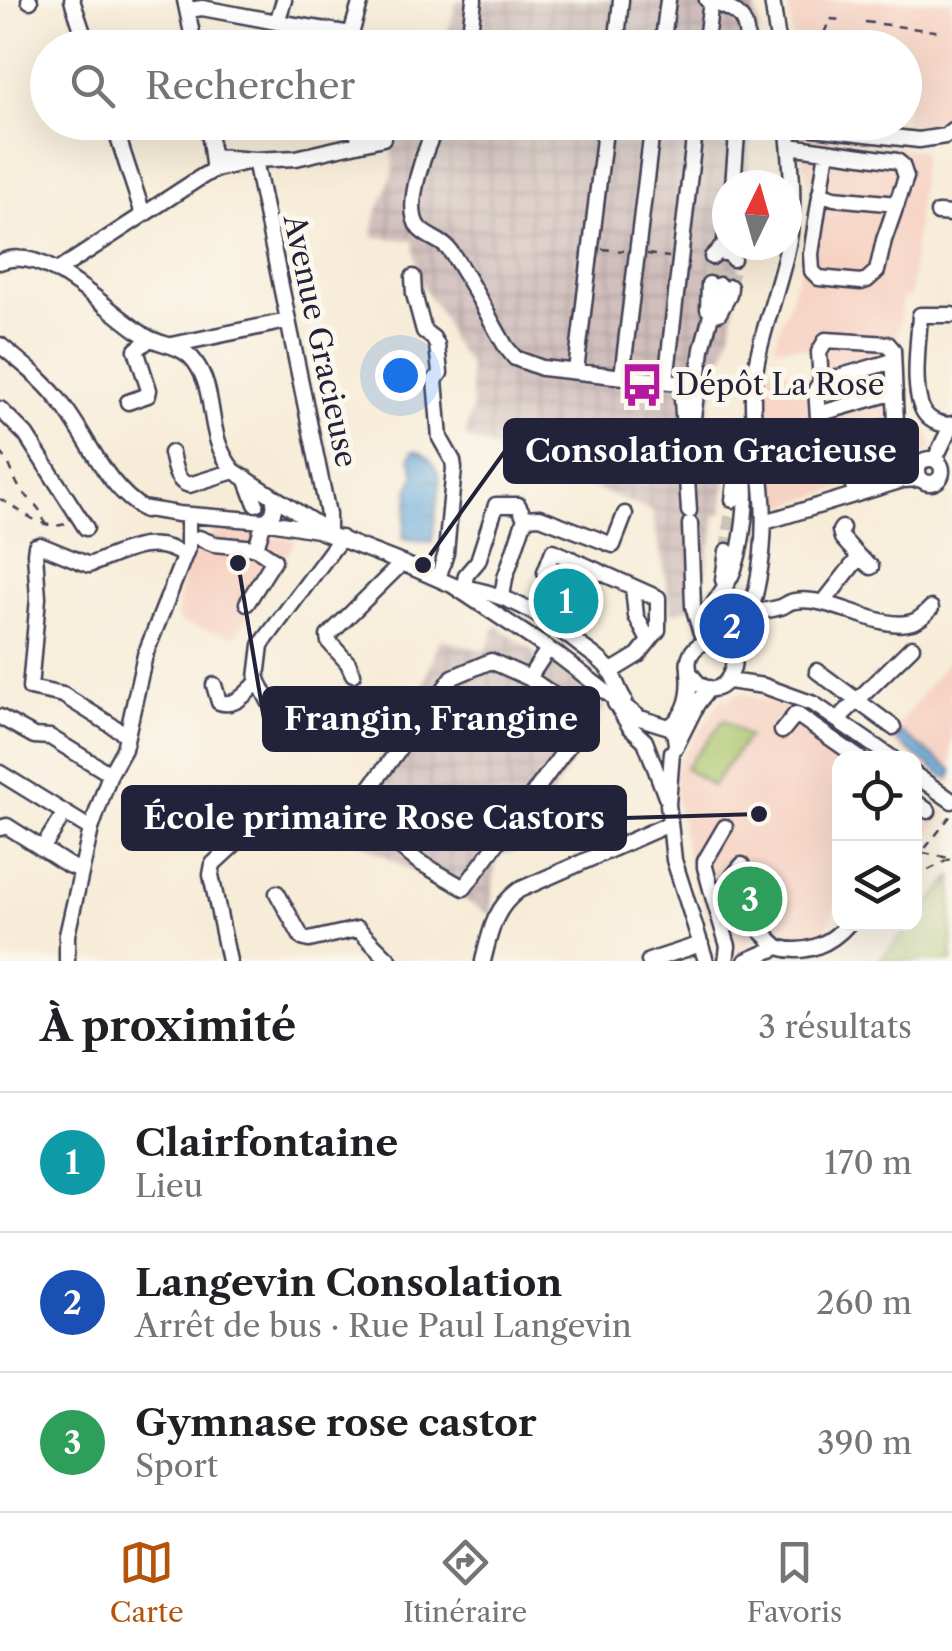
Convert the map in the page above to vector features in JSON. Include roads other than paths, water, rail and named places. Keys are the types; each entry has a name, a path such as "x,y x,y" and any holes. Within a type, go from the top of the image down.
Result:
{"street":[{"path":"72,0 82,30"},
{"path":"277,22 284,0"},
{"path":"352,30 362,0"},
{"path":"470,30 474,0"},
{"path":"618,30 622,0"},
{"path":"664,30 668,0"},
{"path":"772,0 776,30"},
{"path":"707,30 709,1 739,14 745,30"},
{"path":"192,30 187,5 326,30"},
{"path":"922,139 950,134"},
{"path":"119,140 142,214"},
{"path":"210,140 213,164"},
{"path":"57,270 213,164 296,158 372,140"},
{"path":"429,140 417,179 415,220 420,230 448,246 515,358 542,368 681,383"},
{"path":"576,371 604,140"},
{"path":"622,376 651,140"},
{"path":"687,463 681,383 680,258 694,140"},
{"path":"734,170 737,140"},
{"path":"610,694 630,727 656,755 664,756 674,748 696,704 709,688 722,685 732,668 760,576 764,522 754,382 762,332 792,226 789,140"},
{"path":"790,146 827,150 896,161 902,164 906,177 877,271 861,282 819,278 812,271 811,254 827,150"},
{"name":"Avenue Gracieuse","path":"255,160 335,535"},
{"path":"820,194 896,204"},
{"path":"1,260 20,258 57,270 150,339 184,351 195,361 206,383 220,450 240,474 335,535 451,584 548,648 640,718 674,731 668,804 676,869 706,961"},
{"path":"413,277 424,331 437,345 440,373 436,380"},
{"path":"702,637 694,606 681,383 706,335 720,286"},
{"path":"934,460 951,425 925,416 917,397 920,314 952,315"},
{"path":"171,346 287,321"},
{"path":"128,402 148,396 136,350 150,339"},
{"path":"821,382 819,352 826,340 888,344 893,350 894,361 896,424 820,446 816,388 821,382 894,361"},
{"path":"424,341 436,380 440,438 454,468 446,553 451,584"},
{"path":"0,345 38,375 59,399 104,472 141,508 172,520 193,537 214,544 256,548 274,560 247,603"},
{"path":"818,414 895,392"},
{"path":"0,408 26,434 82,522"},
{"path":"837,441 856,494"},
{"path":"668,804 647,746 651,727 680,719 684,712 690,657 702,637 710,608 731,576 747,504 744,472 738,458 724,446"},
{"path":"170,453 183,484 240,474"},
{"path":"733,500 738,458"},
{"path":"764,522 919,474 924,460 934,460 942,467 946,482 932,484 919,474"},
{"path":"240,474 257,517"},
{"path":"256,548 258,500 272,496"},
{"path":"451,584 478,562 496,505 518,505 525,518 502,597"},
{"path":"141,508 178,514 257,517 335,535"},
{"path":"525,518 540,518 613,544 625,514"},
{"path":"127,735 62,695 30,688 38,598 36,546 89,565 142,544 163,545 257,517"},
{"path":"823,603 865,562 842,538 842,528"},
{"path":"280,723 259,681 261,644 335,535"},
{"path":"67,961 67,935 91,829 110,774 124,749 144,655 193,537"},
{"path":"545,572 553,552 658,598 658,630 638,655 610,672"},
{"path":"718,595 727,552"},
{"path":"353,674 328,636 402,562"},
{"path":"451,584 484,590 544,618 610,672 633,712"},
{"path":"633,587 636,616 649,641"},
{"path":"721,644 738,632 748,615 795,600 823,603 889,623 908,624 931,608"},
{"path":"702,637 727,648 732,668 764,686 814,704 882,751"},
{"path":"838,719 912,647"},
{"path":"529,678 548,648"},
{"path":"491,660 529,678 588,719 464,888 419,862 366,820 364,810 370,788 453,677 491,660"},
{"path":"817,670 893,727"},
{"path":"690,673 695,681 709,688"},
{"path":"214,686 219,702 234,703 259,681"},
{"path":"782,731 796,714 851,751"},
{"path":"0,717 34,736 50,737 110,774"},
{"path":"866,751 872,744"},
{"path":"0,773 91,829"},
{"path":"922,780 952,801"},
{"path":"922,806 928,810"},
{"path":"42,850 59,822"},
{"path":"483,961 494,918 508,898 670,824"},
{"path":"0,828 7,826 80,870"},
{"path":"229,961 210,875 213,864 254,826"},
{"path":"725,827 704,867 728,946 726,961"},
{"path":"714,900 742,865"},
{"path":"277,893 302,938 309,940 358,929 390,961"},
{"path":"760,929 778,947 790,951 815,948 842,931"},
{"path":"649,961 701,944"},
{"path":"746,961 778,947"}],"water":[{"path":"413,451 431,461 440,480 432,542 403,539 415,474 410,457"},
{"path":"901,733 952,770 950,778 922,760 922,751 910,751 895,738"}],"tunnel":[{"path":"709,284 712,257"},
{"path":"719,285 722,260"},
{"path":"730,287 733,260"},
{"path":"727,551 733,500"}],"place":[{"name":"Dépôt La Rose","path":"642,385"},
{"name":"Frangin, Frangine","path":"238,563"},
{"name":"Consolation Gracieuse","path":"423,565"},
{"name":"Clairfontaine","path":"566,601"},
{"name":"Langevin Consolation","path":"732,626"},
{"name":"École primaire Rose Castors","path":"759,814"},
{"name":"Gymnase rose castor","path":"750,899"}]}
